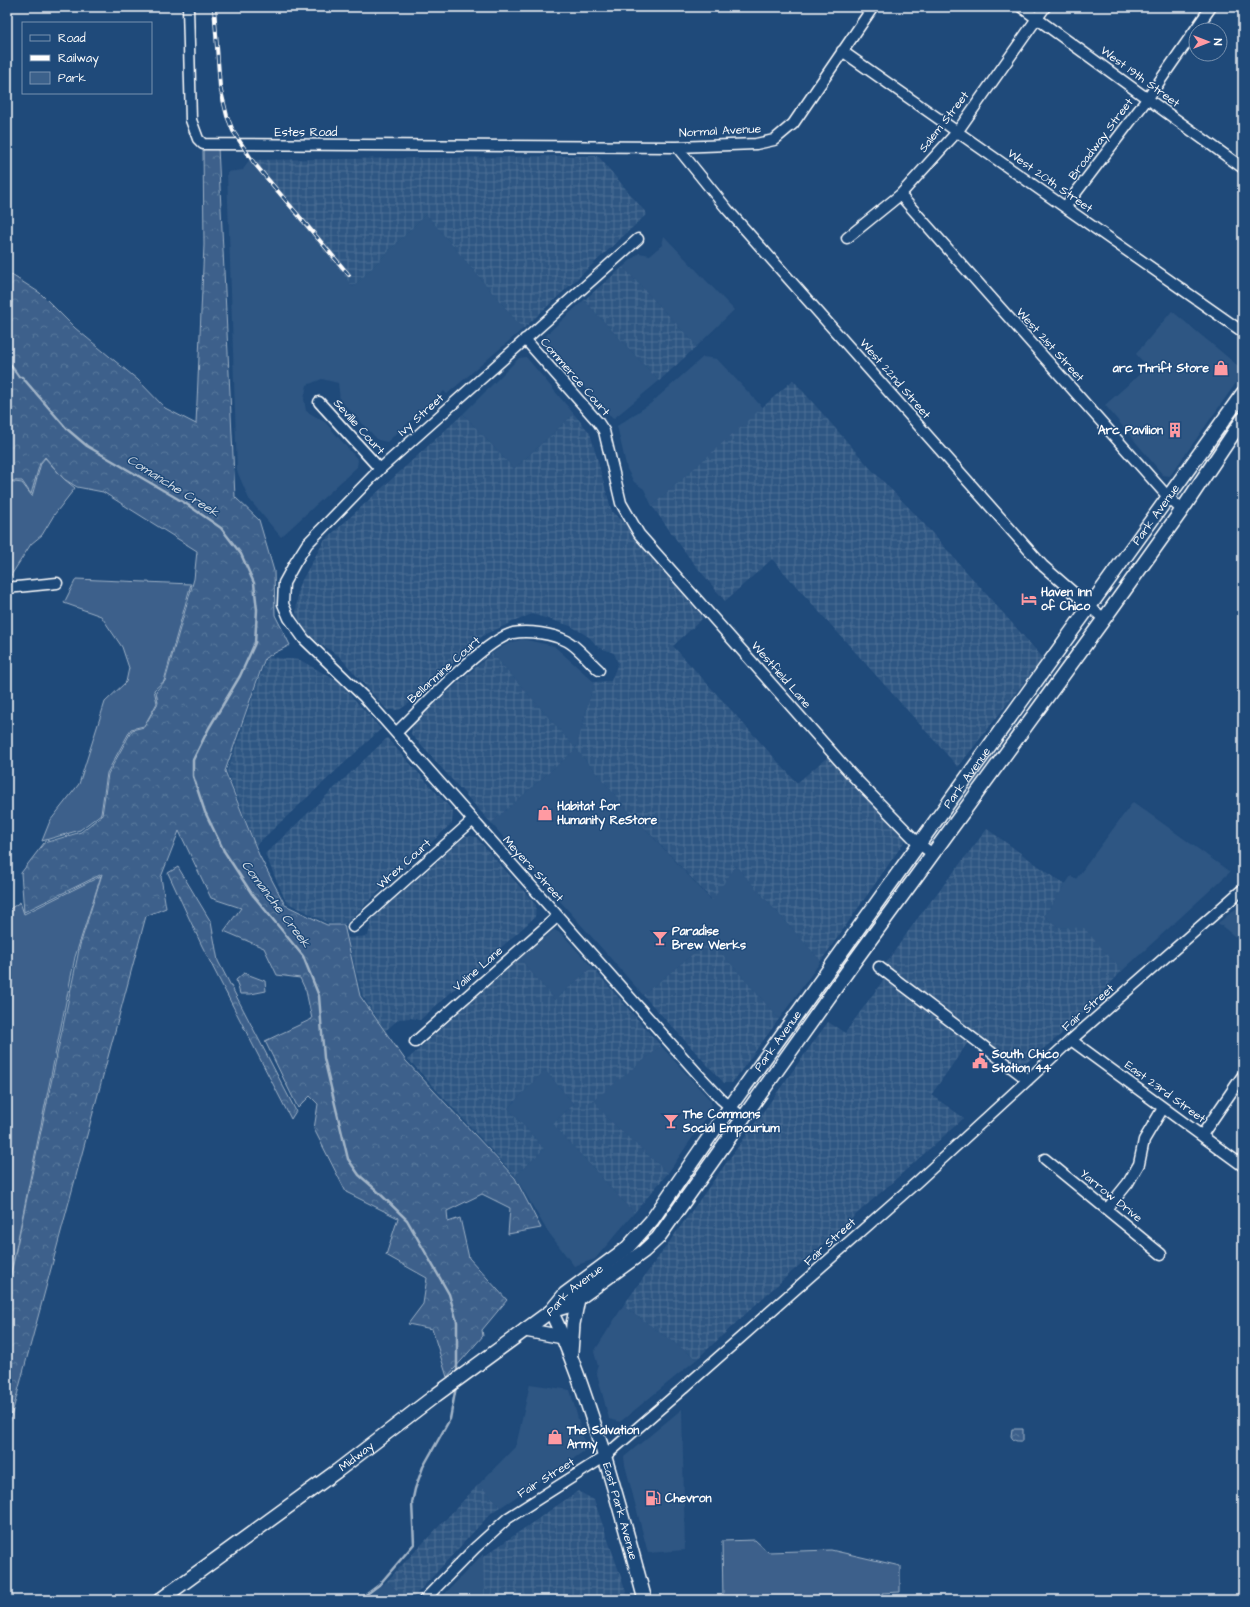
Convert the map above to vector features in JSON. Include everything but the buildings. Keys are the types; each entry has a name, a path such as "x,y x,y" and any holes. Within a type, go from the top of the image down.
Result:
{"main road":[{"name":"Park Avenue","path":"551,1311 566,1294 627,1248 652,1220 730,1107 1243,393"},
{"name":"Park Avenue","path":"551,1311 568,1306 644,1251 658,1238 742,1117 1182,510 1243,419"},
{"path":"571,1354 573,1324 578,1299"},
{"name":"East Park Avenue","path":"551,1311 571,1354 604,1457 645,1600"},
{"name":"Midway","path":"160,1600 337,1471 551,1311"},
{"path":"525,1330 563,1337"}],"street":[{"name":"Estes Road","path":"188,7 191,120 198,139 203,144 549,146"},
{"name":"Normal Avenue","path":"549,146 677,147 756,144 774,140 793,124 873,7"},
{"name":"West 19th Street","path":"1021,7 1243,168"},
{"name":"Salem Street","path":"847,238 900,195 957,132 1045,7"},
{"name":"Broadway Street","path":"1065,207 1148,98 1211,7"},
{"name":"West 20th Street","path":"842,51 1243,332"},
{"name":"West 22nd Street","path":"677,147 727,209 1028,550 1043,566 1089,608 1104,619"},
{"name":"West 21st Street","path":"900,195 1169,498 1182,510"},
{"name":"Ivy Street","path":"304,639 288,618 283,604 284,583 307,544 380,469 638,239"},
{"name":"Commerce Court","path":"525,339 598,422 604,431 621,502"},
{"name":"Seville Court","path":"319,402 380,469"},
{"name":"Westfield Lane","path":"621,502 641,537 851,774 919,844 933,854"},
{"path":"7,588 57,583"},
{"name":"Bellarmine Court","path":"396,733 475,657 493,643 513,633 538,633 568,642 599,670"},
{"name":"Meyers Street","path":"304,639 341,673 396,733 697,1073 730,1107 742,1117"},
{"name":"Wrex Court","path":"353,927 473,820"},
{"name":"Fair Street","path":"424,1600 475,1548 508,1518 604,1457 917,1182 1071,1040 1243,889"},
{"name":"Valine Lane","path":"415,1042 558,916"},
{"path":"880,968 1028,1080"},
{"name":"East 23rd Street","path":"1071,1040 1243,1166"},
{"path":"1202,1135 1243,1075"},
{"path":"1107,1209 1132,1176 1139,1164 1144,1140 1164,1108"},
{"name":"Yarrow Drive","path":"1045,1159 1161,1254"}],"shaded area":[{"path":"598,156 647,214 523,329 426,214 353,287 249,160"},
{"path":"249,160 353,287 426,214 523,329 447,394 444,391 387,442 378,440 340,400 338,383 322,379 307,385 304,399 306,411 325,422 358,460 357,467 281,537 249,499 237,471 227,172 243,170"},
{"path":"664,236 734,310 697,346 623,267 639,253 650,255 662,245"},
{"path":"623,267 697,346 659,381 584,300"},
{"path":"584,300 659,381 613,419 544,342 547,334"},
{"path":"1172,311 1243,370 1243,373 1170,476 1163,475 1105,405 1148,367 1136,354"},
{"path":"526,357 574,414 514,469 463,414 519,358"},
{"path":"703,357 717,359 763,408 652,506 644,489 634,482 627,469 617,426 650,404"},
{"path":"793,380 870,468 916,515 1043,658 958,767 772,559 725,601 691,560 652,506"},
{"path":"463,414 514,469 574,414 590,433 612,512 625,523 703,618 673,646 797,783 831,754 907,838 821,961 736,866 712,900 627,809 576,749 594,682 611,681 618,663 614,653 598,647 589,637 571,626 532,614 485,634 411,702 399,710 387,710 339,656 309,636 296,614 298,587 324,541"},
{"path":"522,639 554,646 594,682 576,749 492,653 507,644"},
{"path":"492,653 576,749 491,823 411,734 413,723"},
{"path":"267,657 300,660 339,682 381,729 256,845 227,771"},
{"path":"387,738 453,811 452,823 345,924 328,923 286,902 265,854"},
{"path":"576,749 627,809 711,900 736,866 821,961 779,1019 710,940 643,995 491,823"},
{"path":"1133,802 1230,872 1122,971 1084,929 1058,927 1044,916 1071,876 1076,879"},
{"path":"987,829 1065,885 1044,916 1058,927 1084,928 1122,971 1070,1027 1021,1067 884,966 917,919"},
{"path":"466,836 476,837 536,905 535,917 420,1020 411,1018 399,1019 385,1031 362,995 348,938 368,936 372,919"},
{"path":"1243,903 1243,943 1218,923"},
{"path":"554,930 562,934 592,967 555,1000 519,958"},
{"path":"710,940 779,1019 732,1083 724,1083 643,995"},
{"path":"519,958 555,1000 592,967 661,1046 594,1100 608,1119 668,1173 634,1213 553,1124 574,1104 545,1070 508,1108 544,1149 515,1176 408,1059"},
{"path":"884,979 969,1041 931,1095 964,1118 766,1295 697,1359 623,1306 828,1022 845,1033"},
{"path":"661,1046 711,1101 712,1109 668,1173 608,1119 593,1100"},
{"path":"545,1070 574,1104 553,1124 634,1213 595,1259 574,1266 546,1229 515,1176 544,1149 508,1108"},
{"path":"623,1306 697,1359 620,1422 609,1419 596,1370 598,1366 594,1352"},
{"path":"530,1384 570,1390 585,1444 583,1452 501,1507 479,1484 516,1446"},
{"path":"682,1409 685,1550 648,1553 624,1457"},
{"path":"479,1484 501,1507 491,1513 411,1600 407,1600 387,1581"},
{"path":"578,1491 594,1500 629,1600 484,1600 483,1557"},
{"path":"483,1554 484,1600 439,1600"},
{"path":"387,1581 407,1600 363,1600"}],"green space":[{"path":"218,147 235,497 259,520 274,571 275,615 290,645 265,658 225,771 259,855 285,905 327,925 344,925 360,996 406,1061 515,1178 541,1228 508,1234 510,1208 482,1194 447,1211 448,1222 460,1218 469,1258 507,1300 482,1330 483,1336 447,1377 432,1329 408,1324 423,1304 427,1278 386,1255 398,1218 346,1192 314,1129 318,1104 310,1096 298,1108 265,1041 312,1019 306,991 300,978 277,975 264,948 224,931 241,908 211,898 179,831 161,877 166,908 146,916 7,1432 7,1293 80,945 102,874 24,912 21,873 44,843 81,832 102,815 108,774 132,730 144,727 158,703 156,691 165,681 194,579 197,551 103,492 77,487 64,479 45,457 40,463 31,494 22,481 11,481 7,479 7,272 40,293 75,328 138,380 165,408 196,424 204,245 203,148"},
{"path":"45,458 64,479 75,488 54,515 42,535 31,544 10,577 7,577 7,481 22,483 32,496 41,463"},
{"path":"76,579 191,584 164,681 154,690 157,703 144,726 131,729 107,773 101,814 80,830 42,841 50,821 79,784 105,702 126,682 129,668 122,647 101,616 64,603"},
{"path":"178,867 211,922 218,961 296,1111 291,1119 202,946 168,873"},
{"path":"101,876 75,957 7,1293 7,911 20,902 24,914"},
{"path":"244,973 265,981 266,991 251,994 240,994 236,980"},
{"path":"1012,1429 1023,1429 1023,1441 1016,1441 1013,1439 1011,1436"},
{"path":"755,1540 768,1552 831,1550 900,1566 900,1592 882,1593 883,1600 723,1600 722,1541"}],"waterway":[{"name":"Comanche Creek","path":"7,360 19,377 22,377 67,429 87,446 185,503 221,528 241,554 254,583 257,610 255,643 240,676 209,728 193,760 193,776 205,812 224,851 252,894 303,956 319,996 324,1058 348,1159 359,1175 407,1220 449,1294 457,1322 457,1374"},
{"name":"Comanche Creek","path":"359,1600 379,1585 414,1544 412,1503 415,1489 423,1467 450,1419 456,1387"}],"railway":[{"path":"214,7 220,87 227,116 233,131 254,163 349,275"}],"place":[{"name":"arc Thrift Store","path":"1221,368"},
{"name":"Arc Pavilion","path":"1175,430"},
{"name":"Haven Inn of Chico","path":"1029,599"},
{"name":"Habitat for Humanity ReStore","path":"545,813"},
{"name":"Paradise Brew Werks","path":"660,938"},
{"name":"South Chico Station 44","path":"980,1061"},
{"name":"The Commons Social Empourium","path":"671,1121"},
{"name":"The Salvation Army","path":"555,1437"},
{"name":"Chevron","path":"653,1498"}]}
